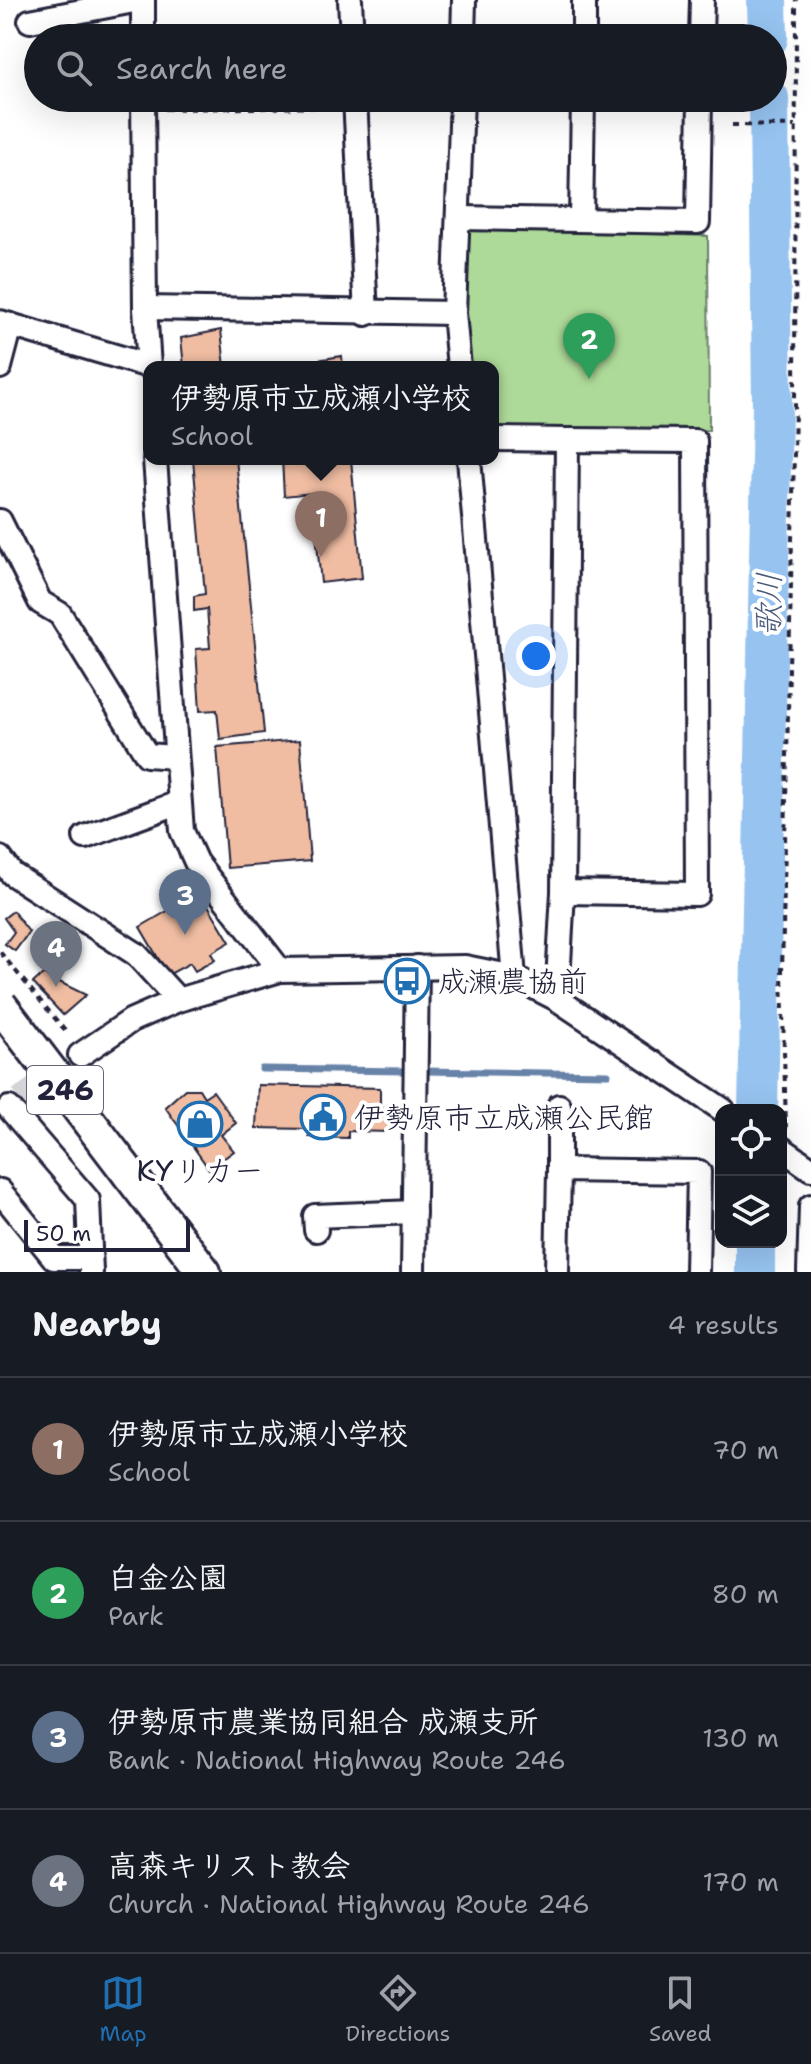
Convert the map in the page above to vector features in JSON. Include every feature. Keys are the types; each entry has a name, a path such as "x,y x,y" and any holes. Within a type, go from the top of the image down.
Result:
{"highway":[{"name":"246","path":"0,1005 204,1272"}],"street":[{"path":"30,21 141,0 142,24"},
{"path":"350,0 351,24"},
{"path":"463,24 464,0"},
{"path":"584,0 584,24"},
{"path":"701,24 702,0"},
{"path":"143,112 145,308 149,361"},
{"path":"356,112 366,314"},
{"path":"458,361 454,313 462,112"},
{"path":"581,220 583,112"},
{"path":"460,218 698,222 700,112"},
{"path":"145,308 366,314 454,313"},
{"path":"0,367 5,323 143,364"},
{"path":"499,439 695,441 697,894 563,892"},
{"path":"557,999 563,892 567,440"},
{"path":"155,465 174,757 182,831 196,862 280,970"},
{"path":"470,465 514,977"},
{"path":"0,521 40,602 60,614 147,755 174,757"},
{"path":"91,829 178,803"},
{"path":"0,858 12,874 136,954 178,1000"},
{"path":"413,1272 417,967"},
{"path":"80,1055 132,1020 178,1000 280,970 465,967 514,977 557,999 715,1105"},
{"path":"557,1272 559,1106"},
{"path":"0,1191 54,1258 90,1265 88,1200 9,1108"},
{"path":"787,1152 811,1169"},
{"path":"559,1170 699,1172 697,1272"},
{"path":"809,1272 811,1206"},
{"path":"316,1215 414,1212"}],"path":[{"path":"783,1104 782,972 795,409 796,0"},
{"path":"732,125 795,126"},
{"path":"0,952 67,1033"}],"green space":[{"path":"467,228 708,236 709,430 499,433 499,361 467,361 464,328"}],"building":[{"path":"221,330 224,361 183,361 181,338"},
{"path":"342,356 342,361 311,361"},
{"path":"194,465 237,465 264,733 220,739 217,710 200,711 196,649 210,648 207,609 194,611 194,596 205,594"},
{"path":"282,465 352,465 362,578 321,583 312,493 284,496"},
{"path":"300,740 310,861 227,868 217,747"},
{"path":"200,892 230,942 211,953 215,960 195,971 190,963 168,975 140,927"},
{"path":"13,911 29,932 15,951 5,944 14,932 4,918"},
{"path":"43,974 86,995 63,1015 33,983"},
{"name":"伊勢原市立成瀬公民館","path":"258,1085 380,1088 380,1107 390,1107 390,1132 348,1131 348,1138 309,1137 309,1129 256,1128"},
{"path":"185,1089 199,1089 204,1097 213,1091 236,1123 221,1135 234,1151 209,1169 165,1107"}],"waterway":[{"name":"歌川","path":"767,0 768,24"},
{"name":"歌川","path":"758,1104 772,408 769,112"},
{"path":"262,1069 406,1071"},
{"path":"423,1071 608,1074"},
{"name":"歌川","path":"755,1248 755,1272"}],"tunnel":[{"path":"19,1099 80,1055"}],"place":[{"name":"白金公園","path":"589,379"},
{"name":"伊勢原市立成瀬小学校","path":"321,557"},
{"name":"伊勢原市農業協同組合 成瀬支所","path":"185,935"},
{"name":"成瀬農協前","path":"407,981"},
{"name":"高森キリスト教会","path":"56,987"},
{"name":"伊勢原市立成瀬公民館","path":"323,1117"},
{"name":"KYリカー","path":"200,1124"}]}
